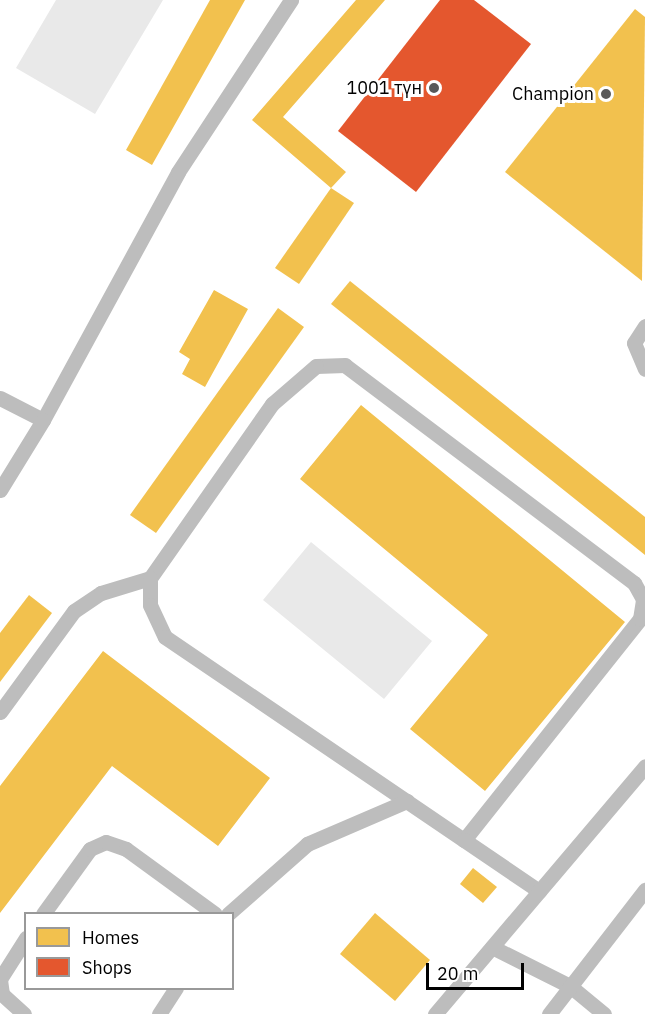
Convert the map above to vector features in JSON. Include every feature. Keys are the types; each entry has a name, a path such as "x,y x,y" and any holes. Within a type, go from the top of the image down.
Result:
{"lane":[{"path":"0,490 43,420 178,172 291,0"},
{"path":"645,326 634,343 645,369"},
{"path":"464,840 640,619 643,599 634,582 345,365 316,366 272,404 150,578 150,605 165,637 539,891"},
{"path":"0,398 43,420"},
{"path":"0,712 74,611 101,593 150,578"},
{"path":"435,1014 645,766"},
{"path":"230,912 307,844 407,801"},
{"path":"45,912 90,849 106,842 126,849 212,912"},
{"path":"549,1014 645,890"},
{"path":"24,941 0,979 2,994 24,1014"},
{"path":"492,947 570,986 604,1014"},
{"path":"159,1014 175,990"}],"shaded area":[{"path":"56,0 163,0 95,114 16,68"},
{"path":"311,542 432,641 384,699 263,600"}],"building: Homes":[{"path":"210,0 245,0 152,165 126,150"},
{"path":"356,0 385,0 283,117 346,172 331,188 252,120"},
{"name":"Champion","path":"635,9 645,17 642,281 505,172"},
{"path":"331,188 354,203 299,284 275,268"},
{"path":"350,281 645,517 645,555 331,304"},
{"path":"214,290 248,309 205,387 182,374 190,359 179,352"},
{"path":"278,308 304,327 156,533 130,515"},
{"path":"361,405 625,622 485,791 410,729 488,635 300,479"},
{"path":"29,595 52,613 0,682 0,633"},
{"path":"103,651 270,778 218,846 112,766 0,913 0,786"},
{"path":"473,868 497,887 483,903 460,884"},
{"path":"375,913 430,960 395,1001 340,954"}],"building: Shops":[{"name":"1001 түн","path":"440,0 474,0 531,44 416,192 338,131"}],"place":[{"name":"1001 түн","path":"434,88"},
{"name":"Champion","path":"606,94"}]}
